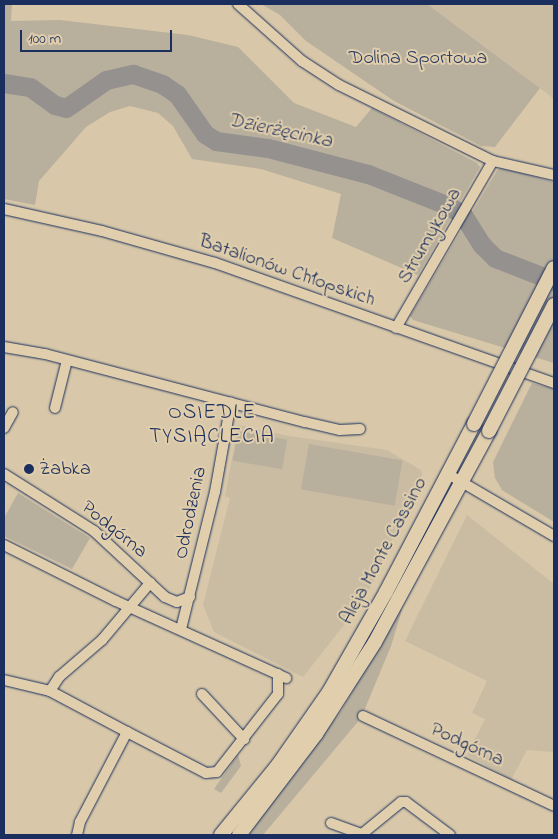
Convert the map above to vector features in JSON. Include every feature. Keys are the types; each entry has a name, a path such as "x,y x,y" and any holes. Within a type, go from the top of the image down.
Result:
{"street":[{"path":"238,4 322,75 493,161 554,175"},
{"name":"Strumykowa","path":"396,328 493,161"},
{"name":"Batalionów Chłopskich","path":"4,209 165,248 554,383"},
{"name":"Aleja Monte Cassino","path":"221,835 278,765 329,692 448,474 554,268"},
{"name":"Aleja Monte Cassino","path":"239,835 340,698 398,601 490,431 554,305"},
{"path":"4,347 67,360 337,429 360,429"},
{"path":"54,408 67,360"},
{"name":"Odrodzenia","path":"181,629 215,492 231,402"},
{"path":"4,428 13,412"},
{"name":"Podgórna","path":"4,474 94,531 171,601 190,597"},
{"path":"448,474 554,536"},
{"path":"4,545 130,607 282,676 278,694 244,739 217,772 206,773 50,691 4,680"},
{"name":"Podgórna","path":"50,691 59,677 102,640 150,583"},
{"path":"202,694 244,739"},
{"name":"Podgórna","path":"364,716 554,806"},
{"path":"77,835 80,822 126,732"},
{"path":"331,823 362,834 401,802 406,802 418,808 450,835"}],"shaded area":[{"path":"427,4 554,4 554,99 531,81"},
{"path":"238,425 289,436 387,450 421,470 422,475 366,597 303,677 214,632 203,605 230,498 225,496"},
{"path":"467,515 554,584 554,752 527,750 511,780 467,755 485,719 472,713 487,681 405,641"}],"green space":[{"path":"4,4 12,4 11,21 60,20 188,35 238,47 294,103 356,127 372,108 477,163 480,167 418,275 332,238 341,194 261,169 192,159 173,126 158,113 130,106 110,112 86,127 39,181 35,205 4,199"},
{"name":"Dolina Sportowa","path":"261,4 427,4 540,88 495,147 481,146 394,101 306,41 280,15"},
{"path":"504,168 554,182 554,363 413,320 410,316 498,169"},
{"path":"532,383 554,389 554,522 502,490 495,478 493,462"},
{"path":"238,431 287,440 282,469 233,461"},
{"path":"309,444 403,460 395,506 301,489"},
{"path":"18,493 90,538 72,569 4,536 4,518"},
{"path":"400,608 402,610 391,646 361,718 263,835 246,835 341,711"},
{"path":"238,755 241,766 221,793 214,789"}],"waterway":[{"name":"Dzierżęcinka","path":"4,83 30,87 55,105 66,108 106,80 133,74 162,84 177,94 205,134 216,141 268,148 368,174 449,206 463,215 481,244 495,258 554,281"}],"place":[{"name":"Żabka","path":"29,469"}],"district":[{"name":"OSIEDLE TYSIĄCLECIA","path":"212,425"}]}
